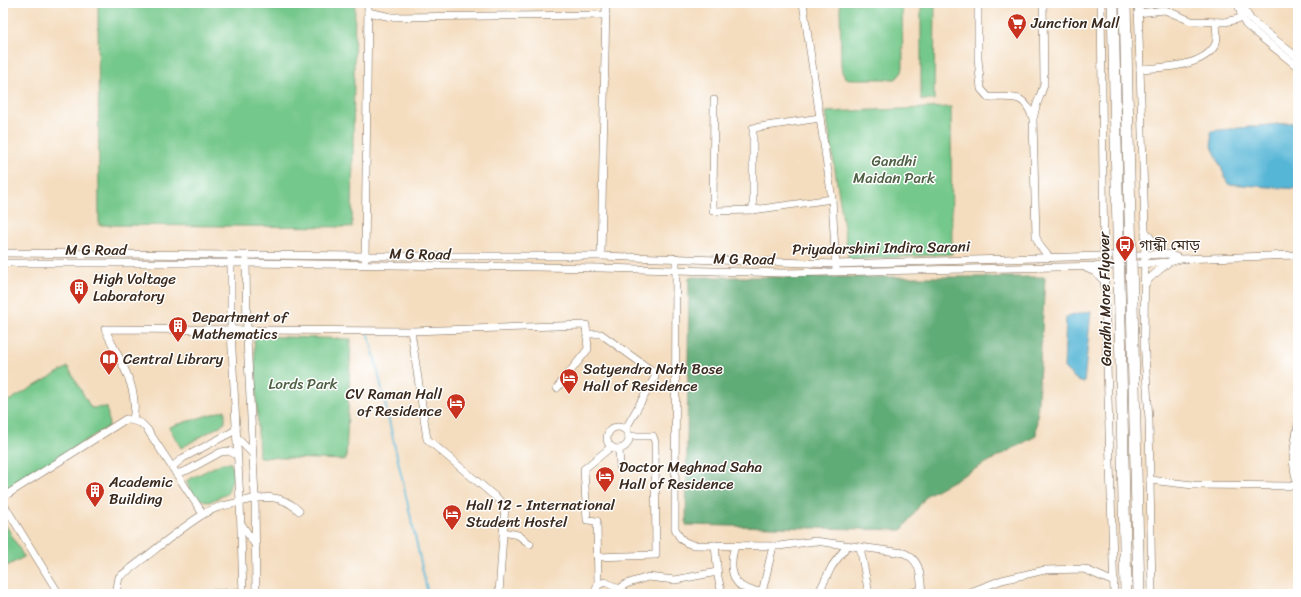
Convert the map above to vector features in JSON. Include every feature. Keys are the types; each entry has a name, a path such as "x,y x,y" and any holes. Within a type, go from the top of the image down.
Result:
{"highway":[{"name":"Gandhi More Flyover","path":"1113,3 1126,594"},
{"name":"Gandhi More Flyover","path":"1125,3 1139,594"}],"street":[{"path":"365,266 368,3"},
{"path":"601,256 606,3"},
{"path":"803,3 832,199 836,272"},
{"path":"978,3 978,59 980,89 988,97 1021,98 1029,105 1034,119"},
{"path":"1043,3 1044,84 1041,97 1035,105 1034,119 1036,237 1040,246 1049,257"},
{"path":"1101,3 1104,266 1114,594"},
{"path":"1138,3 1145,231 1144,340 1150,480 1152,594"},
{"path":"1238,3 1242,18 1246,25 1298,67"},
{"path":"1245,3 1246,12 1251,20 1298,58"},
{"path":"1138,13 1165,10 1191,21 1225,22 1242,18"},
{"path":"368,12 391,17 606,15"},
{"path":"1140,69 1178,67 1196,60 1213,49 1217,41 1216,22"},
{"path":"1266,42 1272,37"},
{"path":"714,100 713,211 754,210 832,199"},
{"path":"754,210 753,128 820,118"},
{"path":"1145,231 1163,254"},
{"path":"1080,256 1099,249 1104,241"},
{"name":"Priyadarshini Indira Sarani","path":"3,253 365,256 635,256 836,264 1163,254 1169,254 1180,259"},
{"path":"202,594 243,593 240,501 231,331 231,255"},
{"path":"246,255 247,330 255,497 256,594"},
{"name":"Priyadarshini Indira Sarani","path":"836,272 1080,267 1145,264 1169,262 1180,259 1298,255"},
{"path":"676,258 675,528 679,537 687,544 715,546 773,546 815,541 904,552 913,557 919,569 922,592 905,594"},
{"path":"1144,285 1169,262"},
{"name":"M G Road","path":"3,263 246,263 365,266 601,268 676,271 836,272"},
{"path":"1080,267 1095,272 1105,282"},
{"path":"133,420 136,406 128,376 105,329 410,332 586,326 588,349 557,388"},
{"path":"410,332 427,440 505,505 499,594"},
{"path":"587,334 601,334 655,372 655,378 627,433 628,443 619,449 611,447 607,439 609,432 618,427 627,433 653,436 655,442 656,555 597,557"},
{"path":"3,497 126,419 141,423 147,429 203,514"},
{"path":"1150,480 1193,485 1291,486 1298,484 1292,458 1298,425"},
{"path":"174,471 183,458 219,441 234,431 236,427"},
{"path":"237,438 252,438"},
{"path":"237,438 252,452"},
{"path":"219,441 223,447 221,452"},
{"path":"594,594 598,585 597,521 587,520 584,469 611,447"},
{"path":"619,449 620,467"},
{"path":"174,471 188,470 221,452 229,451 237,455"},
{"path":"116,594 120,577 203,514 222,505 255,497 274,497 293,505 299,511"},
{"path":"3,503 59,594"},
{"path":"241,524 256,546"},
{"path":"503,532 518,535 530,544"},
{"path":"715,546 717,572 722,594"},
{"path":"735,546 731,557 731,568 737,581 745,589 763,593 773,546"},
{"path":"818,594 832,566 848,546"},
{"path":"860,547 869,594"},
{"path":"965,594 1002,580 1045,570 1084,569 1114,582"},
{"path":"598,585 605,582 619,589 626,584 648,577 675,580 717,572"}],"green space":[{"path":"98,3 355,3 352,227 99,225"},
{"path":"840,3 902,3 903,67 902,72 896,79 849,79 845,77 841,66"},
{"path":"921,3 935,3 934,100 921,100"},
{"name":"Gandhi Maidan Park","path":"951,107 952,254 849,260 826,112"},
{"path":"689,277 1045,277 1036,436 927,495 902,530 686,525"},
{"name":"Lords Park","path":"254,336 351,339 346,460 259,457"},
{"path":"68,367 91,408 107,407 109,426 3,492 3,404"},
{"path":"225,410 225,423 181,448 169,427"},
{"path":"222,463 231,463 234,475 227,494 209,502 194,497 186,481"},
{"path":"3,520 24,557 3,568"}],"water":[{"path":"1298,122 1298,189 1228,184 1212,146 1211,131"},
{"path":"1091,311 1084,383 1078,381 1064,368 1066,317"}],"waterway":[{"path":"368,332 428,594"}],"place":[{"name":"Junction Mall","path":"1017,40"},
{"name":"গান্ধী মোড়","path":"1125,262"},
{"name":"High Voltage Laboratory","path":"79,305"},
{"name":"Department of Mathematics","path":"178,343"},
{"name":"Central Library","path":"109,376"},
{"name":"Satyendra Nath Bose Hall of Residence","path":"569,395"},
{"name":"CV Raman Hall of Residence","path":"456,420"},
{"name":"Doctor Meghnad Saha Hall of Residence","path":"605,493"},
{"name":"Academic Building","path":"95,508"},
{"name":"Hall 12 - International Student Hostel","path":"452,531"}]}
